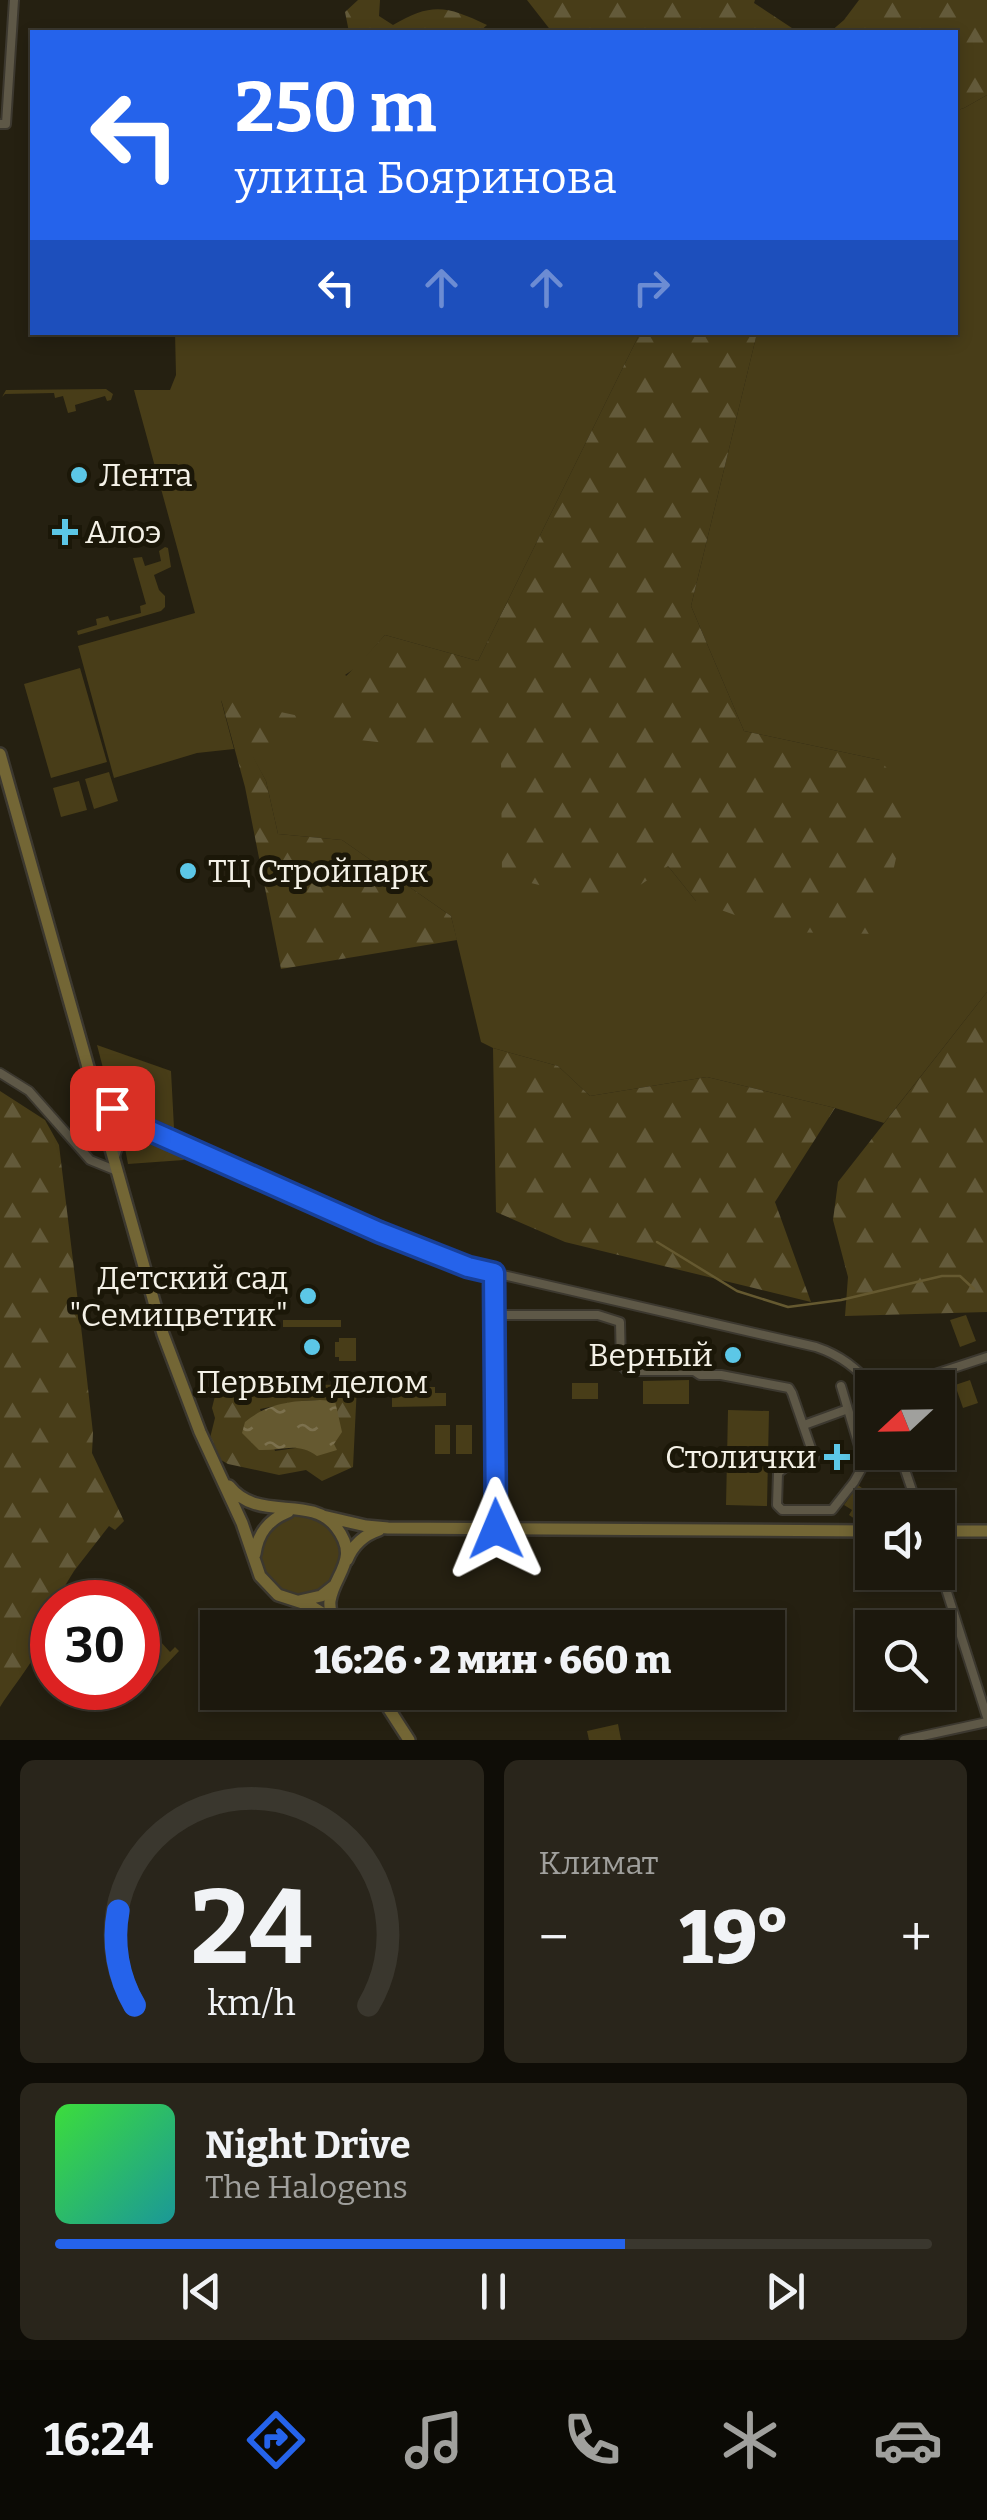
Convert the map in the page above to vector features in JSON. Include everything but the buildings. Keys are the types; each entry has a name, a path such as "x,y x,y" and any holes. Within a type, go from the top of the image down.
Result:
{"main road":[{"path":"0,754 172,1364 242,1523 260,1576 271,1590 286,1599 317,1610"},
{"path":"218,1469 234,1492 251,1503 314,1512 366,1526 855,1531"},
{"path":"257,1568 255,1550 261,1533 280,1515 297,1510"},
{"path":"294,1601 321,1596 342,1574 346,1552 341,1535 323,1516"},
{"path":"331,1610 332,1594 352,1549 364,1537 388,1528"},
{"path":"955,1531 987,1532"},
{"path":"390,1710 409,1740"}],"street":[{"path":"0,124 6,124 14,0"},
{"path":"0,1073 29,1091 90,1160 115,1165 119,1141 125,1134 144,1128"},
{"path":"93,1089 104,1102 144,1128 468,1267 816,1347 840,1357 856,1370"},
{"path":"105,1129 110,1122 129,1120"},
{"path":"494,1273 496,1529"},
{"path":"495,1315 598,1315 618,1320 622,1327 624,1370 694,1372 784,1386 792,1393 814,1454 809,1465 780,1469 777,1505 782,1510 832,1510 863,1466 841,1386"},
{"path":"947,1370 987,1357"},
{"path":"804,1424 848,1408"},
{"path":"904,1740 987,1720 946,1590"}],"green space":[{"path":"358,0 380,0 379,16 393,25 440,9 487,25 481,30 349,30 345,12"},
{"path":"527,0 755,0 795,30 569,29 550,30"},
{"path":"859,0 987,0 987,95 958,110 958,30 832,30"},
{"path":"987,95 987,992 884,1123 707,1077 590,1096 558,1066 481,1042 451,916 342,840 278,834 266,781 221,700 234,749 197,753 114,778 78,646 195,613 134,390 170,390 176,375 175,335 639,335 478,661 385,635 345,675 502,756 668,866 696,901 880,760 744,731 691,606 757,335 958,335 958,110"},
{"path":"639,335 757,335 691,606 744,731 880,760 910,796 879,934 782,932 696,901 668,866 614,903 502,876 501,756 324,736 316,709 385,635 478,661"},
{"path":"106,389 113,394 111,400 107,401 105,396 75,405 76,411 68,413 63,396 55,398 54,393 2,397 6,390"},
{"path":"165,547 171,567 154,575 165,596 165,607 78,635 77,631 97,625 96,619 108,616 110,621 141,613 140,606 146,604 133,558 142,557 145,566 161,561 159,551"},
{"path":"80,668 107,762 51,778 24,684"},
{"path":"221,699 299,716 300,748 246,743 266,781 278,834 342,840 451,916 457,940 281,969 245,787"},
{"path":"109,772 118,801 94,809 85,779"},
{"path":"79,781 87,810 61,817 53,788"},
{"path":"987,992 987,1312 845,1316 848,1277 833,1220 838,1182"},
{"path":"97,1045 171,1071 174,1128 110,1095"},
{"path":"493,1048 558,1066 590,1096 707,1077 835,1108 775,1202 811,1302 565,1242 496,1212"},
{"path":"0,1091 45,1120 59,1145 93,1433 92,1453 124,1521 115,1530 109,1526 68,1580 30,1580 30,1663 0,1707"},
{"path":"138,1139 184,1160 128,1164 125,1148"},
{"path":"966,1315 976,1341 960,1347 950,1320"},
{"path":"283,1320 341,1320 341,1327 283,1327"},
{"path":"339,1338 356,1338 356,1361 339,1361 335,1357 335,1342"},
{"path":"689,1380 689,1404 643,1404 643,1381"},
{"path":"970,1380 978,1403 963,1408 955,1385"},
{"path":"572,1383 598,1383 598,1399 572,1399"},
{"path":"218,1384 357,1385 353,1467 322,1481 306,1470 279,1475 228,1464 221,1460 210,1438 215,1418 212,1408","holes":["320,1400 334,1444 275,1451 260,1409"]},
{"path":"412,1387 435,1387 435,1393 446,1393 446,1406 392,1407 392,1392 412,1392"},
{"path":"728,1410 769,1411 767,1506 726,1505"},
{"path":"435,1425 450,1425 450,1454 435,1454"},
{"path":"456,1425 472,1425 472,1454 456,1454"},
{"path":"858,1485 865,1490 855,1490 855,1519 849,1515 852,1510 844,1505"},
{"path":"300,1515 315,1518 328,1527 337,1540 337,1570 328,1583 315,1592 300,1595 285,1592 272,1583 263,1570 260,1555 263,1540 272,1527 285,1518"},
{"path":"160,1641 170,1652 175,1647 179,1651 160,1671"},
{"path":"618,1724 621,1740 589,1740 587,1731"}],"water":[{"path":"335,1401 342,1432 334,1444 337,1450 317,1456 296,1448 259,1450 242,1433 245,1422 271,1407"}],"waterway":[{"path":"657,1242 737,1291 788,1307 841,1300 942,1276 960,1276 974,1289"}],"place":[{"name":"Лента","path":"79,475"},
{"name":"Алоэ","path":"65,532"},
{"name":"ТЦ Стройпарк","path":"188,871"},
{"name":"Детский сад \"Семицветик\"","path":"308,1296"},
{"name":"Первым делом","path":"312,1347"},
{"name":"Верный","path":"733,1355"},
{"name":"Столички","path":"837,1457"}],"route":[{"path":"112,1108 144,1128 379,1232 468,1267 494,1273 496,1529"}]}
